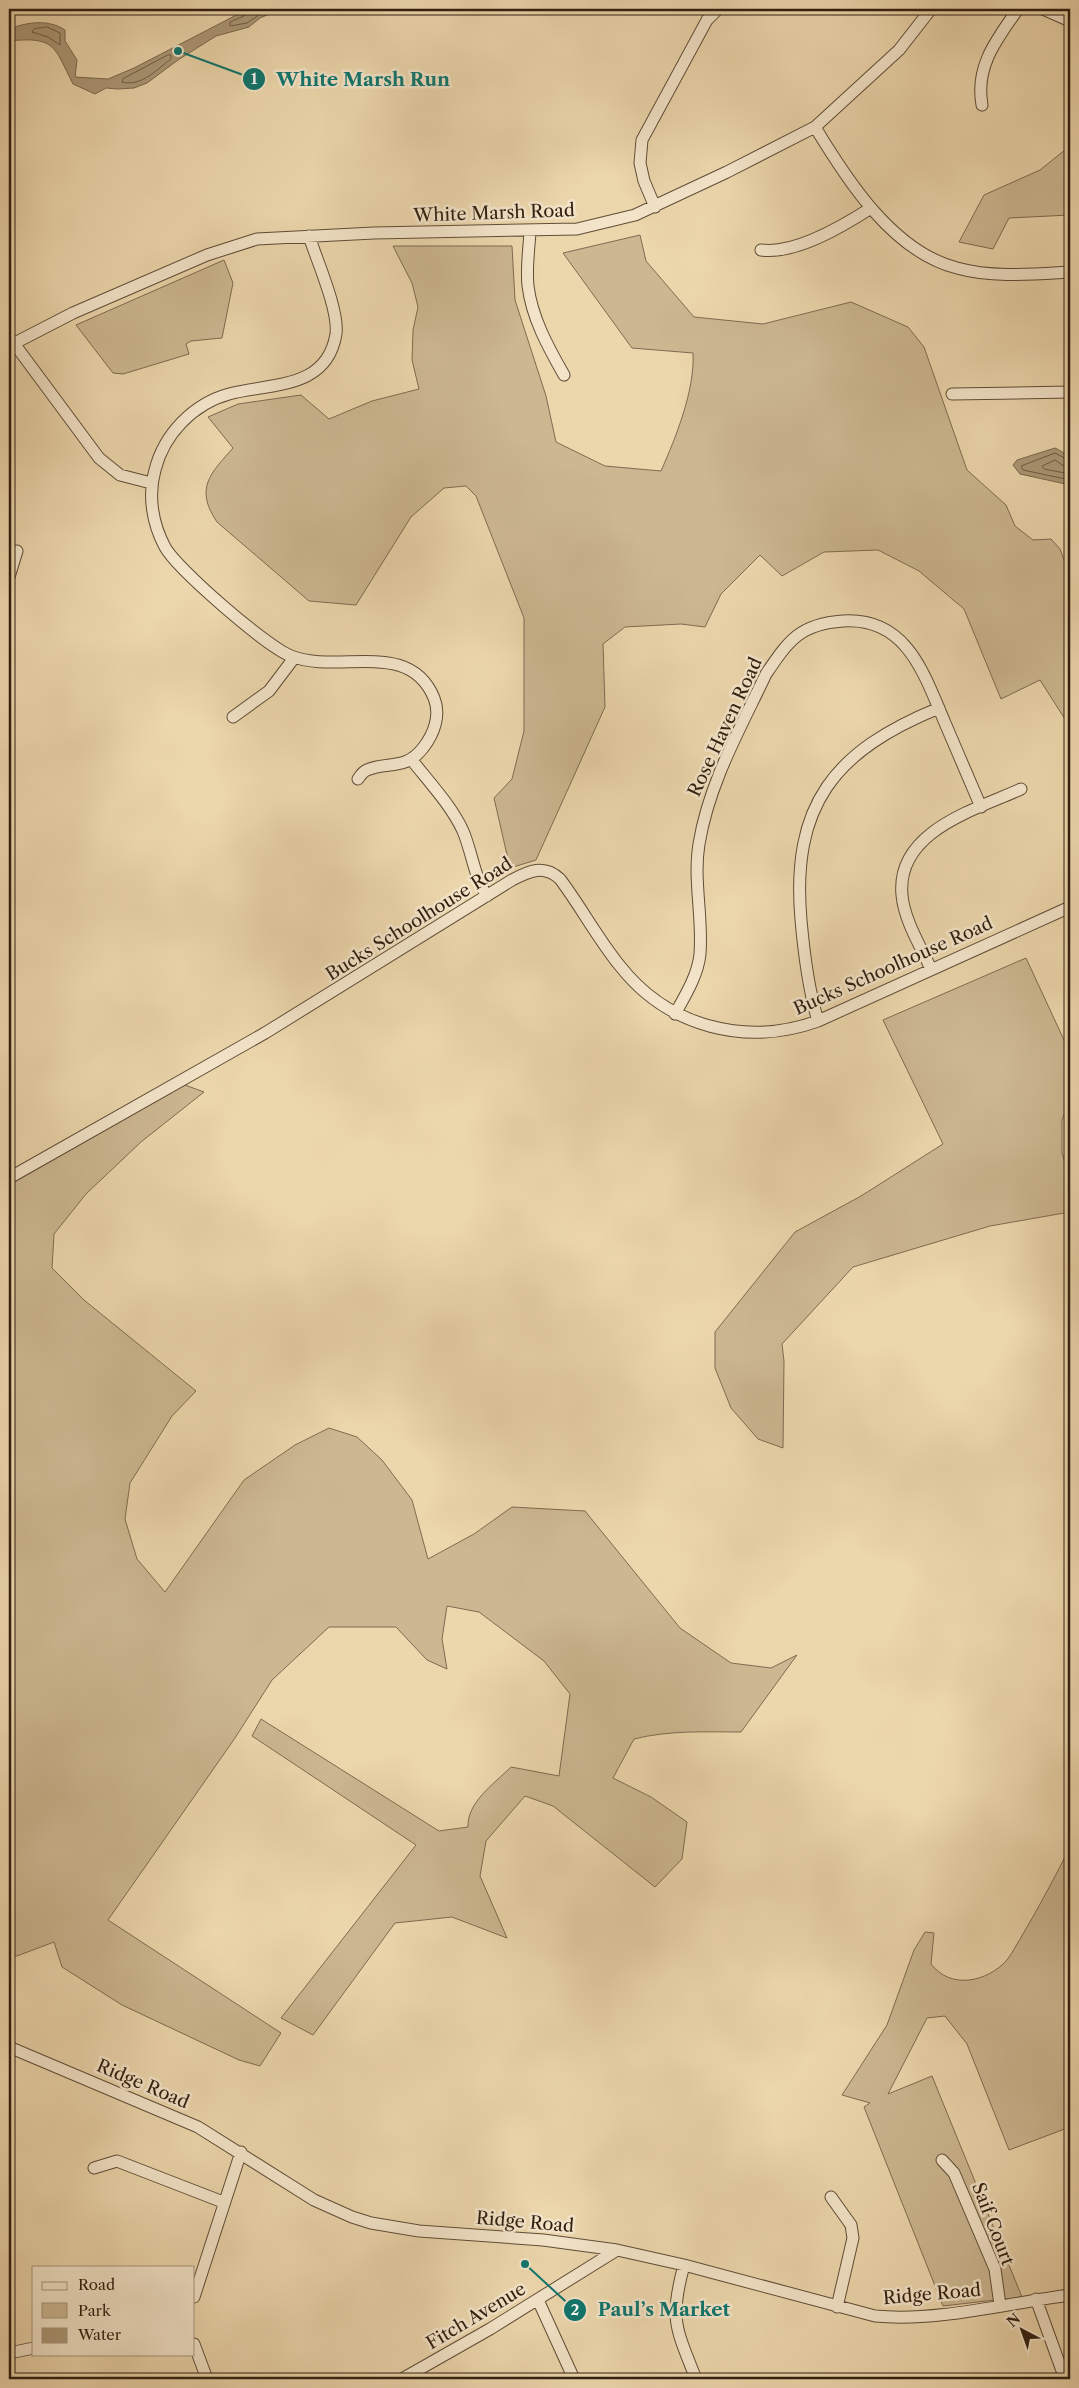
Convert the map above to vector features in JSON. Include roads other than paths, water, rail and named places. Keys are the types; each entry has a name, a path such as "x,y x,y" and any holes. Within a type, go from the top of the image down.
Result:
{"street":[{"path":"655,207 644,181 640,163 642,140 707,20 718,9"},
{"name":"White Marsh Road","path":"11,344 73,313 235,245 257,238 530,232 598,226 655,207 815,127 899,50 931,9"},
{"path":"982,105 980,90 988,53 1018,9"},
{"path":"1043,9 1070,21"},
{"path":"815,127 831,154 871,208 913,247 956,268 988,273 1070,272"},
{"path":"761,250 776,252 827,233 871,208"},
{"path":"530,232 528,285 534,313 548,346 564,375"},
{"path":"308,236 336,317 336,334 324,362 314,372 298,380 283,385 229,394 200,407 183,420 159,455 151,483 154,520 166,550 183,569 269,644 294,658 327,662 388,662 402,665 418,675 429,687 436,702 436,724 422,750 411,759 395,765 367,770 358,779"},
{"path":"11,344 99,458 120,475 151,483"},
{"path":"952,394 1070,392"},
{"path":"9,577 17,551"},
{"name":"Rose Haven Road","path":"675,1014 689,988 700,956 696,868 704,815 714,787 766,674 789,643 812,625 854,620 881,627 894,635 915,658 939,708 981,807"},
{"path":"233,717 269,691 294,658"},
{"path":"818,1021 810,992 798,890 801,849 812,814 825,790 852,758 893,731 939,708"},
{"path":"411,759 446,803 462,829 481,887 487,896"},
{"path":"931,970 904,908 902,896 904,872 915,848 930,833 1021,789"},
{"name":"Bucks Schoolhouse Road","path":"9,1178 265,1033 510,882 536,870 547,870 556,875 626,974 650,997 675,1014 710,1027 751,1033 786,1031 818,1021 1070,907"},
{"name":"Ridge Road","path":"9,2047 198,2127 241,2152 314,2200 370,2223 420,2231 543,2240 618,2250 684,2265 875,2316 898,2318 1070,2295"},
{"path":"195,2294 241,2152"},
{"name":"Saif Court","path":"942,2160 954,2173 994,2269 1000,2305"},
{"path":"94,2168 117,2161 224,2202"},
{"path":"831,2197 851,2225 853,2238 837,2307"},
{"name":"Fitch Avenue","path":"402,2379 538,2300 618,2250"},
{"path":"684,2265 676,2296 675,2318 678,2334 696,2379"},
{"path":"1036,2299 1065,2379"},
{"path":"538,2300 574,2379"},
{"path":"195,2347 207,2379"},
{"path":"9,2353 32,2348"}],"water":[{"path":"248,9 281,9 260,18 249,27 216,36 178,60 147,83 134,88 106,88 95,94 73,84 57,53 45,43 36,40 9,41 9,29 30,23 52,24 65,30 65,41 77,60 75,77 108,79 134,68"},
{"path":"1055,448 1069,459 1071,467 1070,485 1020,474 1013,465 1017,460"}],"place":[{"name":"White Marsh Run","path":"178,51"},
{"name":"Paul’s Market","path":"525,2264"}]}
